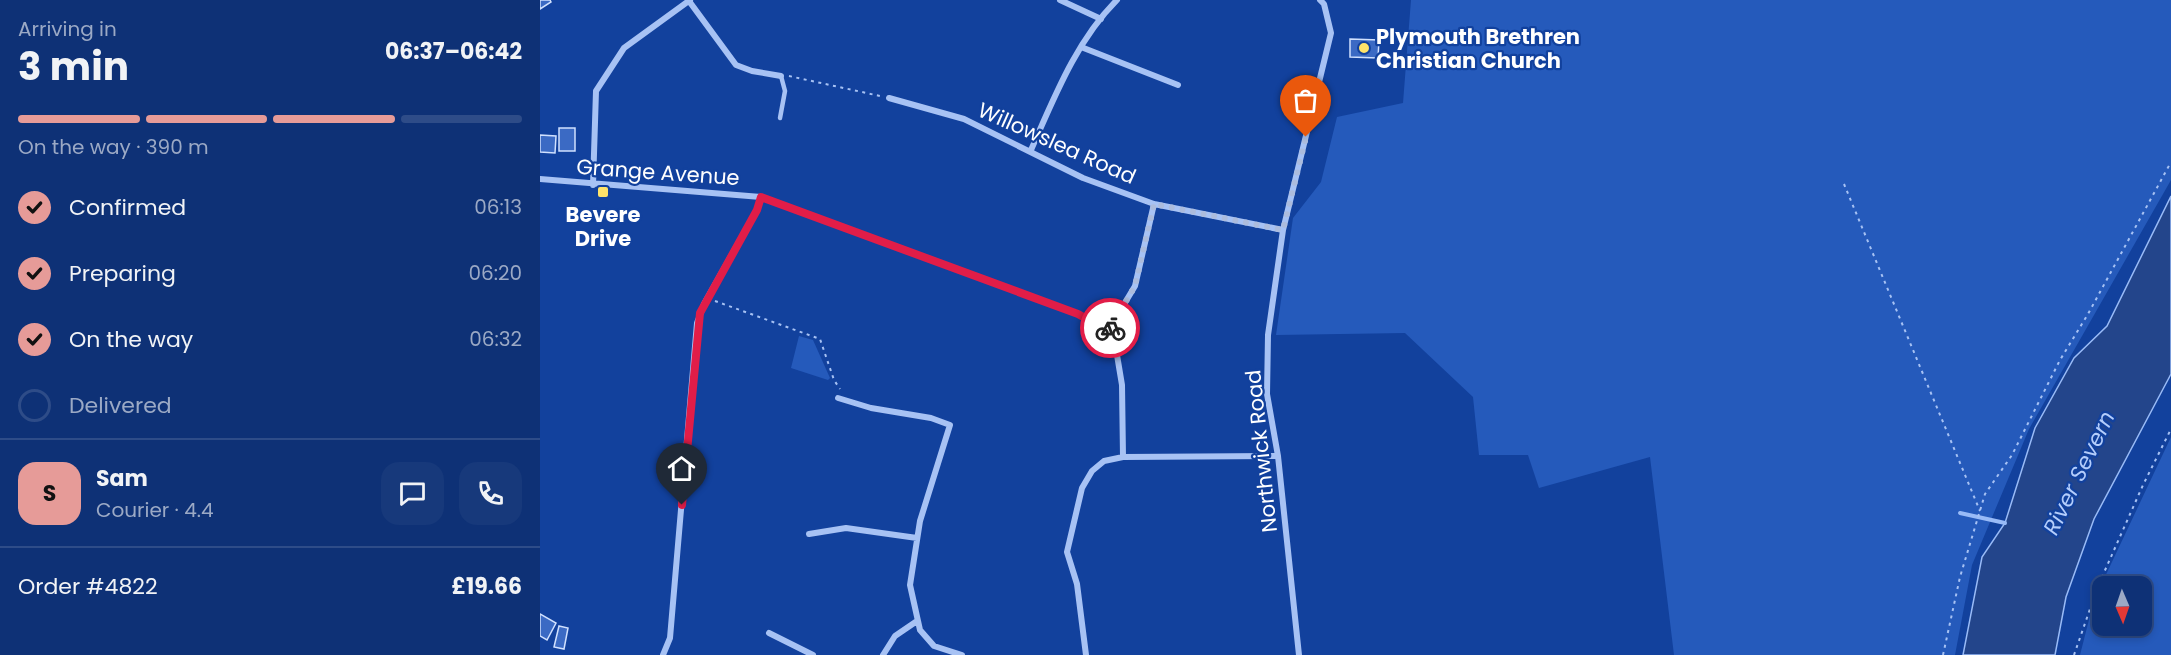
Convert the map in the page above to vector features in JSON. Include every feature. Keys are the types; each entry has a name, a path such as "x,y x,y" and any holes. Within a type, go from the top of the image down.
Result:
{"street":[{"path":"1060,0 1101,19"},
{"path":"1031,150 1066,71 1081,46 1117,0"},
{"path":"1322,2 1331,0"},
{"path":"593,184 596,91 624,48 690,1 736,65 752,71 781,76"},
{"name":"Northwick Road","path":"1299,655 1278,456 1267,394 1268,335 1283,230 1331,33 1322,2"},
{"path":"1081,46 1178,85"},
{"name":"Willowslea Road","path":"889,98 964,119 1031,150 1083,178 1154,204 1283,230"},
{"name":"Grange Avenue","path":"540,179 761,197 1078,314 1108,331"},
{"path":"663,655 670,638 700,313 757,210 761,197"},
{"path":"1123,457 1122,385 1114,337 1108,331 1135,286 1154,204"},
{"path":"838,398 871,408 932,418 950,425 920,521 910,585 920,630 934,646 962,655"},
{"path":"1086,655 1077,584 1067,552 1082,488 1092,471 1104,461 1123,457 1278,456"},
{"path":"809,534 846,528 917,538"},
{"path":"883,655 895,636 917,621"},
{"path":"768,633 813,655"}],"lane":[{"path":"780,118 785,91 781,76"}],"path":[{"path":"781,76 790,75 889,98"},
{"path":"1943,655 1960,577 1985,494 2012,455 2060,360 2088,314 2171,162"},
{"path":"1844,184 1980,511"},
{"path":"707,297 820,339 834,380 840,390 838,398"},
{"path":"2074,655 2098,586 2171,429"}],"shaded area":[{"path":"1411,0 2171,0 2171,180 2029,429 1972,565 1955,655 1674,655 1650,457 1539,488 1528,455 1479,455 1473,397 1405,333 1276,335 1293,218 1321,182 1337,117 1403,103"},
{"path":"799,336 813,340 830,378 828,380 791,368"},
{"path":"2171,437 2171,655 2080,655 2092,608 2092,636 2152,636 2152,576 2105,576"}],"water":[{"name":"River Severn","path":"2171,196 2171,374 2094,519 2066,597 2055,655 1963,655 1982,557 2005,523 2035,428 2074,358 2107,326"}],"building":[{"path":"540,0 550,0 551,2 540,9"},
{"name":"Plymouth Brethren Christian Church","path":"1350,39 1379,40 1378,58 1350,57"},
{"path":"559,128 575,128 575,151 559,151"},
{"path":"540,135 556,136 555,153 540,152"},
{"path":"540,614 556,623 547,640 540,636"},
{"path":"559,626 568,628 564,649 554,647"}],"waterway":[{"path":"1960,513 2005,523"}],"way so far":[{"path":"1110,328 1135,286 1154,204 1283,230 1306,137"}],"place":[{"name":"Plymouth Brethren Christian Church","path":"1364,48"},
{"name":"Bevere Drive","path":"603,192"}],"route":[{"path":"682,505 700,313 757,210 761,197 1078,314 1108,331 1110,328"}]}
